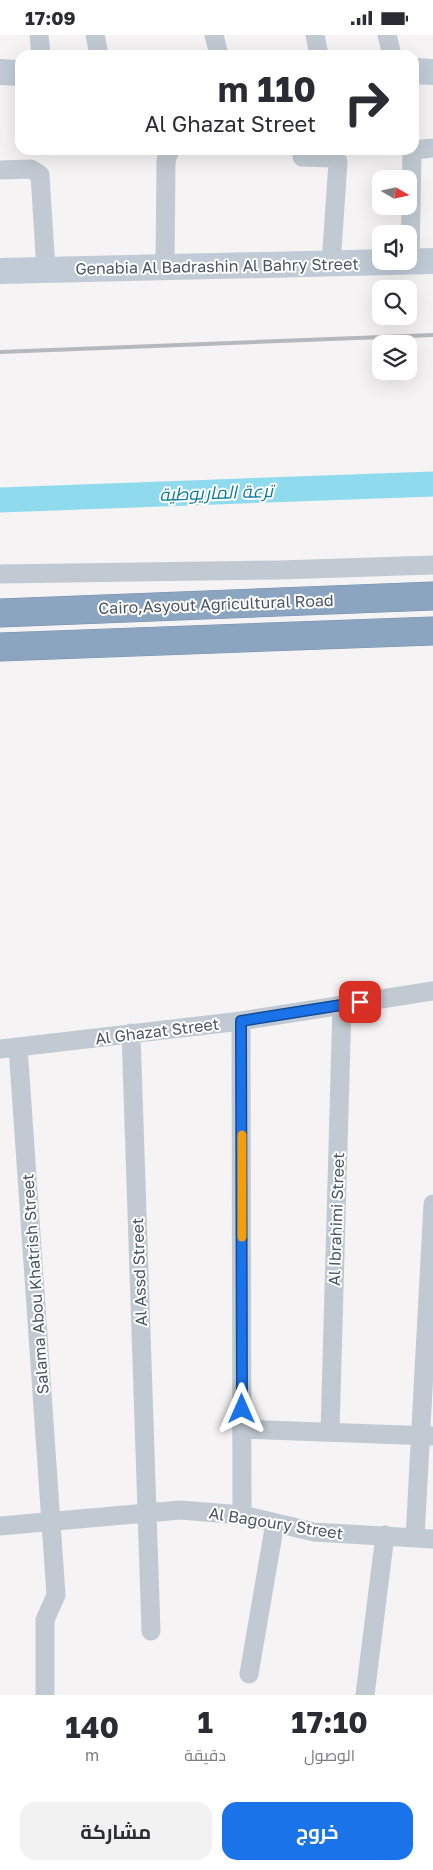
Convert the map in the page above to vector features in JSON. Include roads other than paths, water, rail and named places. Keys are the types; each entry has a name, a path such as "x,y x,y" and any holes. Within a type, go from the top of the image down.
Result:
{"highway":[{"name":"Cairo,Asyout Agricultural Road","path":"0,613 433,596"},
{"name":"Cairo,Asyout Agricultural Road","path":"0,647 433,631"}],"street":[{"path":"39,35 40,50"},
{"path":"95,35 98,50"},
{"path":"214,35 218,50"},
{"path":"315,35 318,50"},
{"path":"387,35 391,50"},
{"path":"419,71 433,72"},
{"path":"0,72 15,73"},
{"path":"419,150 433,149"},
{"path":"165,268 166,160 168,155"},
{"path":"413,155 421,261"},
{"path":"302,157 332,158 338,162 331,263"},
{"path":"0,170 31,169 40,175 46,270"},
{"name":"Genabia Al Badrashin Al Bahry Street","path":"0,271 421,261"},
{"path":"0,574 279,570 433,565"},
{"name":"Al Ghazat Street","path":"9,1048 241,1021 433,991"},
{"name":"Al Ibrahimi Street","path":"330,1432 342,1005"},
{"path":"241,1021 242,1515"},
{"name":"Al Assd Street","path":"131,1033 151,1631"},
{"name":"Salama Abou Khatrish Street","path":"9,1048 56,1595 45,1620 45,1695"},
{"path":"424,1539 433,1204"},
{"path":"242,1429 427,1436"},
{"name":"Al Bagoury Street","path":"0,1526 148,1511 195,1511 242,1515 314,1531 424,1539"},
{"path":"249,1673 275,1523"},
{"path":"365,1695 385,1535"}],"waterway":[{"name":"ترعة الماريوطية","path":"0,500 433,484"}],"railway":[{"path":"0,352 433,335"}]}
